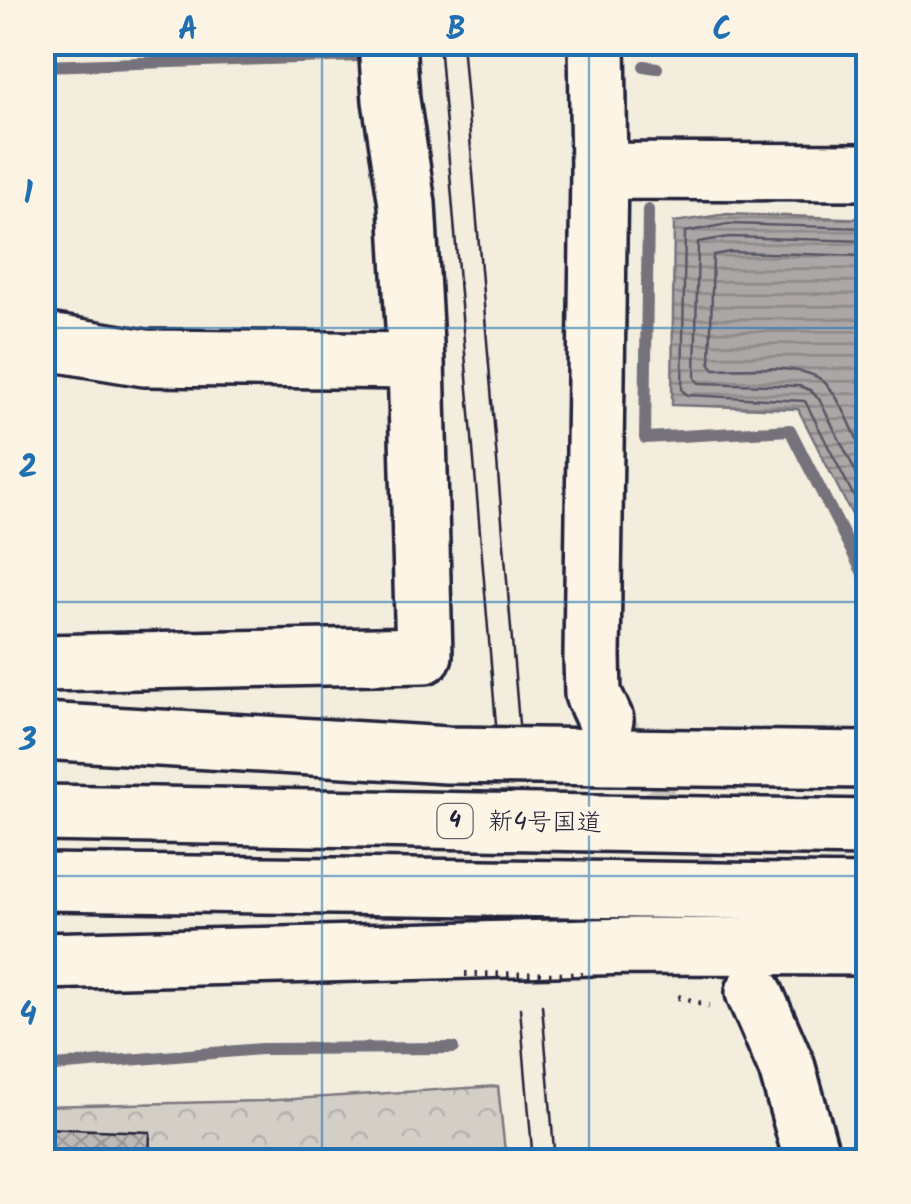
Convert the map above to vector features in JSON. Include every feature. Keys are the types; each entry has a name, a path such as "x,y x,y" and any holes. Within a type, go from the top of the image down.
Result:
{"main road":[{"path":"42,663 424,655 416,362 407,204 391,100 387,42"},
{"path":"597,42 599,171 592,657 593,694 605,720"},
{"path":"599,171 868,172"},
{"path":"42,340 145,358 416,362"},
{"path":"42,730 448,755 868,760"},
{"name":"新4号国道","path":"42,813 868,828"},
{"path":"42,882 868,892"},
{"path":"42,961 632,946 868,947"},
{"path":"754,992 770,1021 787,1068 813,1162"}],"path":[{"path":"465,974 590,974"}],"green space":[{"path":"498,1086 506,1161 43,1161 42,1106 262,1101"}],"water":[{"path":"727,214 868,219 868,546 798,409 672,405 674,222"}],"building":[{"path":"42,1128 150,1132 149,1162 42,1162"}],"waterway":[{"path":"42,66 360,56"},
{"path":"644,66 657,68"},
{"path":"648,210 645,438 790,430 868,583"},
{"path":"42,1067 261,1049 453,1048"}],"tunnel":[{"path":"605,720 719,928"}],"tram line":[{"path":"439,42 496,724"},
{"path":"462,42 519,724"},
{"path":"542,1005 555,1162"},
{"path":"520,1008 533,1162"}]}
